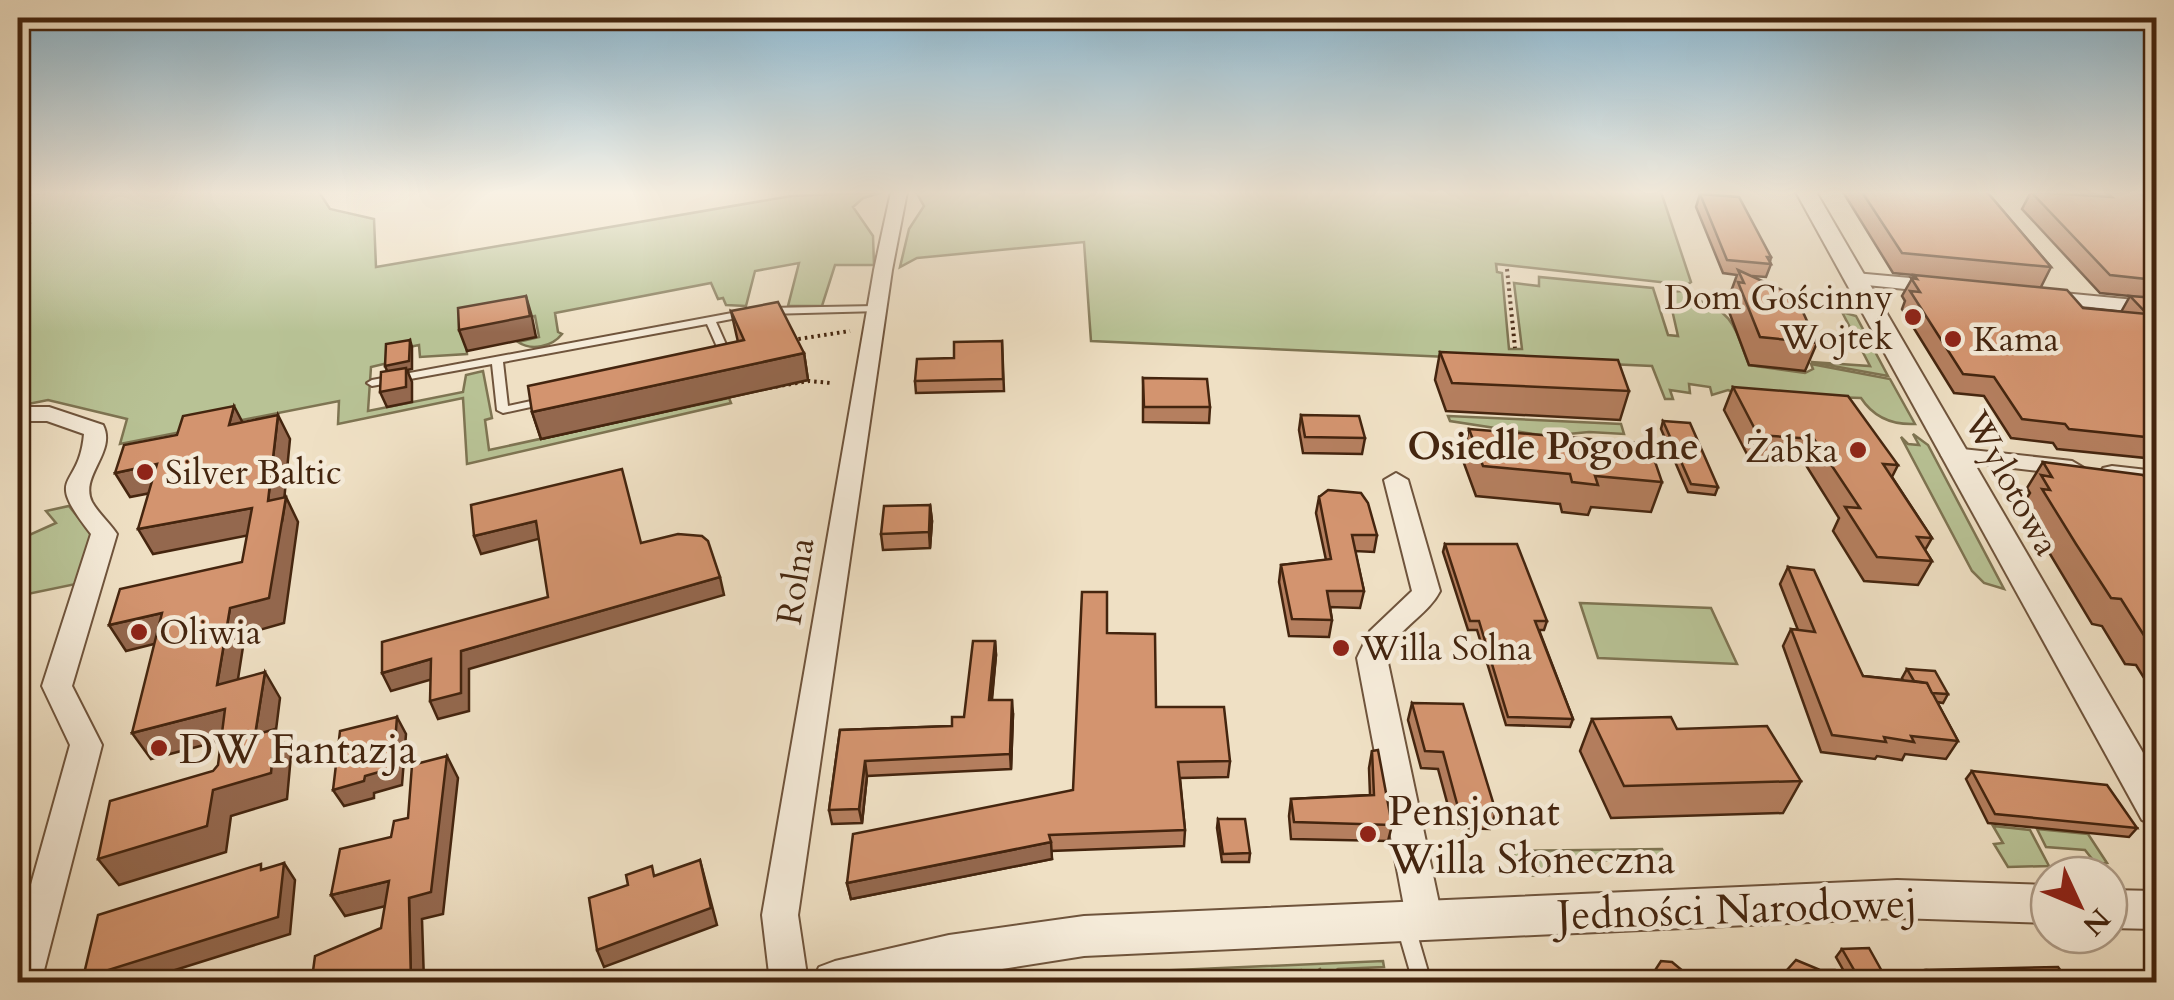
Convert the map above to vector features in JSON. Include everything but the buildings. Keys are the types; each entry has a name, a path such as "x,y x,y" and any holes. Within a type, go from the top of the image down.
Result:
{"street":[{"name":"Rolna","path":"789,982 780,915 890,239"},
{"name":"Wylotowa","path":"1832,239 2156,809"},
{"path":"1854,279 1959,289"},
{"path":"2018,295 2156,308"},
{"path":"18,414 49,414 95,430 96,442 77,492 79,502 104,534 57,686 86,745 22,982"},
{"path":"1953,455 2156,478"},
{"path":"1396,480 1426,591 1423,600 1378,638 1372,658 1415,923"},
{"name":"Jedności Narodowej","path":"835,982 949,955 1084,936 1896,899 2029,903"},
{"path":"2129,909 2156,910"}],"lane":[{"path":"372,384 752,312 875,318"},
{"path":"709,365 728,361 710,320"},
{"path":"497,360 504,410 560,397"},
{"path":"1415,923 1422,982"}],"path":[{"path":"1507,269 1515,348"},
{"path":"789,331 791,340 875,318"},
{"path":"750,391 809,381 831,383"}],"green space":[{"path":"22,239 375,239 376,267 542,239 873,239 874,265 835,265 822,306 788,306 799,263 755,271 746,306 726,305 723,298 718,299 711,283 555,313 558,332 562,334 541,346 518,342 539,337 535,316 465,329 467,354 420,357 419,345 389,351 388,363 371,367 368,411 463,392 466,375 483,371 492,418 485,420 489,450 729,398 731,403 467,464 463,398 338,424 339,401 120,444 127,419 48,400 18,406 18,245"},
{"path":"907,239 1677,239 1691,282 1687,285 1496,264 1497,272 1502,273 1509,349 1522,349 1514,283 1539,286 1539,277 1653,288 1668,335 1678,336 1668,292 1683,291 1687,303 1697,304 1696,299 1726,316 1749,365 1805,373 1813,369 1811,364 1890,379 1915,424 1884,419 1861,398 1738,394 1728,390 1712,395 1710,387 1689,384 1690,393 1670,390 1673,399 1665,399 1652,366 1091,341 1084,242 917,258 900,267"},
{"path":"1842,312 1856,316 1888,376 1811,362 1870,366"},
{"path":"1448,416 1621,424 1624,434 1547,436 1450,421"},
{"path":"1913,434 1928,445 2004,589 1984,583 1972,571 1901,437 1908,444 1919,445"},
{"path":"69,506 92,535 76,584 18,596 18,540 56,523 46,511"},
{"path":"1580,603 1711,608 1737,664 1598,658"},
{"path":"1993,826 2030,830 2043,855 2029,855 2029,866 2008,867 1994,844 2003,843"},
{"path":"2037,829 2088,834 2102,855 2089,855 2085,850 2046,847"},
{"path":"1662,849 1673,873 1621,874 1615,860 1579,861 1583,874 1520,876 1513,851"},
{"path":"1383,961 1384,967 1338,969 1325,977 1320,969 1307,977 1301,970 1288,978 1282,971 1269,979 1264,972 1251,979 1245,972 1231,980 1226,973 1213,981 1208,974 1194,982 1188,974 1175,982 1170,975 1157,982 1151,975 1140,982 1133,976 1121,982 1114,977 1098,982 1095,978 1086,979 1086,974"}],"place":[{"name":"Dom Gościnny Wojtek","path":"1913,317"},
{"name":"Kama","path":"1953,339"},
{"name":"Żabka","path":"1858,450"},
{"name":"Silver Baltic","path":"145,472"},
{"name":"Oliwia","path":"139,632"},
{"name":"Willa Solna","path":"1341,648"},
{"name":"DW Fantazja","path":"159,748"},
{"name":"Pensjonat Willa Słoneczna","path":"1368,834"}],"district":[{"name":"Osiedle Pogodne","path":"1553,446"}]}
